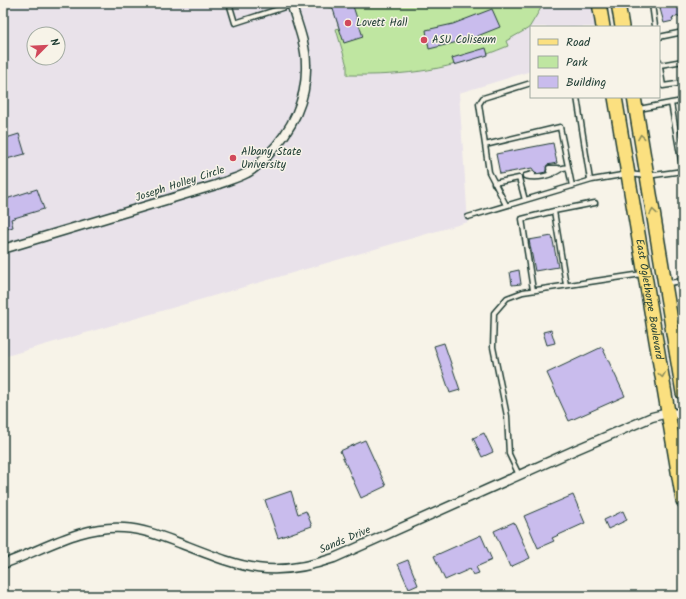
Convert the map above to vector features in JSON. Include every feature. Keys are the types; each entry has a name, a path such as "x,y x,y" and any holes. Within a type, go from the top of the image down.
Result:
{"main road":[{"path":"599,3 603,26"},
{"path":"618,3 622,26"},
{"name":"East Oglethorpe Boulevard","path":"615,98 683,501"},
{"name":"East Oglethorpe Boulevard","path":"635,103 665,284 677,318 683,394"}],"street":[{"name":"Joseph Holley Circle","path":"3,249 216,185 248,172 263,160 281,141 296,119 304,91 306,65 304,51 291,4"},
{"name":"Sands Drive","path":"3,564 69,536 96,529 124,528 156,534 231,563 274,570 296,569 334,558 638,423 668,413 683,414"}],"lane":[{"path":"228,3 235,23 291,4"},
{"path":"652,4 655,26"},
{"path":"660,37 683,32"},
{"path":"660,63 683,61"},
{"path":"660,71 662,86 683,83"},
{"path":"506,206 489,172 480,101 483,98 530,83"},
{"path":"577,98 590,180"},
{"path":"635,103 671,103 683,101"},
{"path":"468,217 590,180 628,174 647,176 683,172 671,103"},
{"path":"485,145 560,127 572,186"},
{"path":"549,169 561,169 568,167"},
{"path":"526,176 532,178 554,174 561,169"},
{"path":"494,183 519,178 533,173"},
{"path":"519,178 525,200"},
{"path":"533,290 522,219 594,203"},
{"path":"554,211 566,285"},
{"path":"519,475 509,454 507,416 493,347 494,312 507,298 533,290 644,274"},
{"path":"665,284 683,281"}],"shaded area":[{"name":"Albany State University","path":"3,3 596,3 600,26 530,26 530,71 459,93 468,222 3,357"}],"green space":[{"name":"ASU Coliseum","path":"327,3 544,3 529,28 506,41 508,46 467,61 429,70 409,73 369,75 347,75 347,66 336,29 339,28 333,7 329,8"}],"building":[{"name":"Lovett Hall","path":"331,3 352,3 363,37 344,43"},
{"path":"667,3 683,3 683,15 672,18 673,21 664,23 659,5"},
{"path":"492,9 500,27 470,39 429,49 426,30 453,24"},
{"path":"486,48 488,55 454,65 452,58"},
{"path":"19,134 25,154 3,160 3,139"},
{"path":"553,143 557,163 547,165 546,172 536,174 532,168 500,174 496,154"},
{"path":"37,189 44,209 11,219 13,227 3,230 3,200"},
{"path":"552,236 558,267 535,271 529,240"},
{"path":"519,270 521,284 512,285 510,272"},
{"path":"551,330 555,343 547,345 543,332"},
{"path":"444,343 460,390 450,393 434,346"},
{"path":"602,347 625,396 569,421 547,373"},
{"path":"484,433 493,452 482,457 473,438"},
{"path":"365,440 386,486 361,498 340,451"},
{"path":"291,491 298,514 306,511 312,526 278,538 265,500"},
{"path":"573,495 585,523 552,538 554,541 538,548 524,516"},
{"path":"623,511 627,520 608,529 604,520"},
{"path":"514,522 530,558 510,567 494,531"},
{"path":"481,535 492,560 476,567 479,573 473,575 470,569 445,580 434,556"},
{"path":"408,560 418,585 409,589 398,564"}],"place":[{"name":"Lovett Hall","path":"348,23"},
{"name":"ASU Coliseum","path":"424,40"},
{"name":"Albany State University","path":"233,158"}]}
